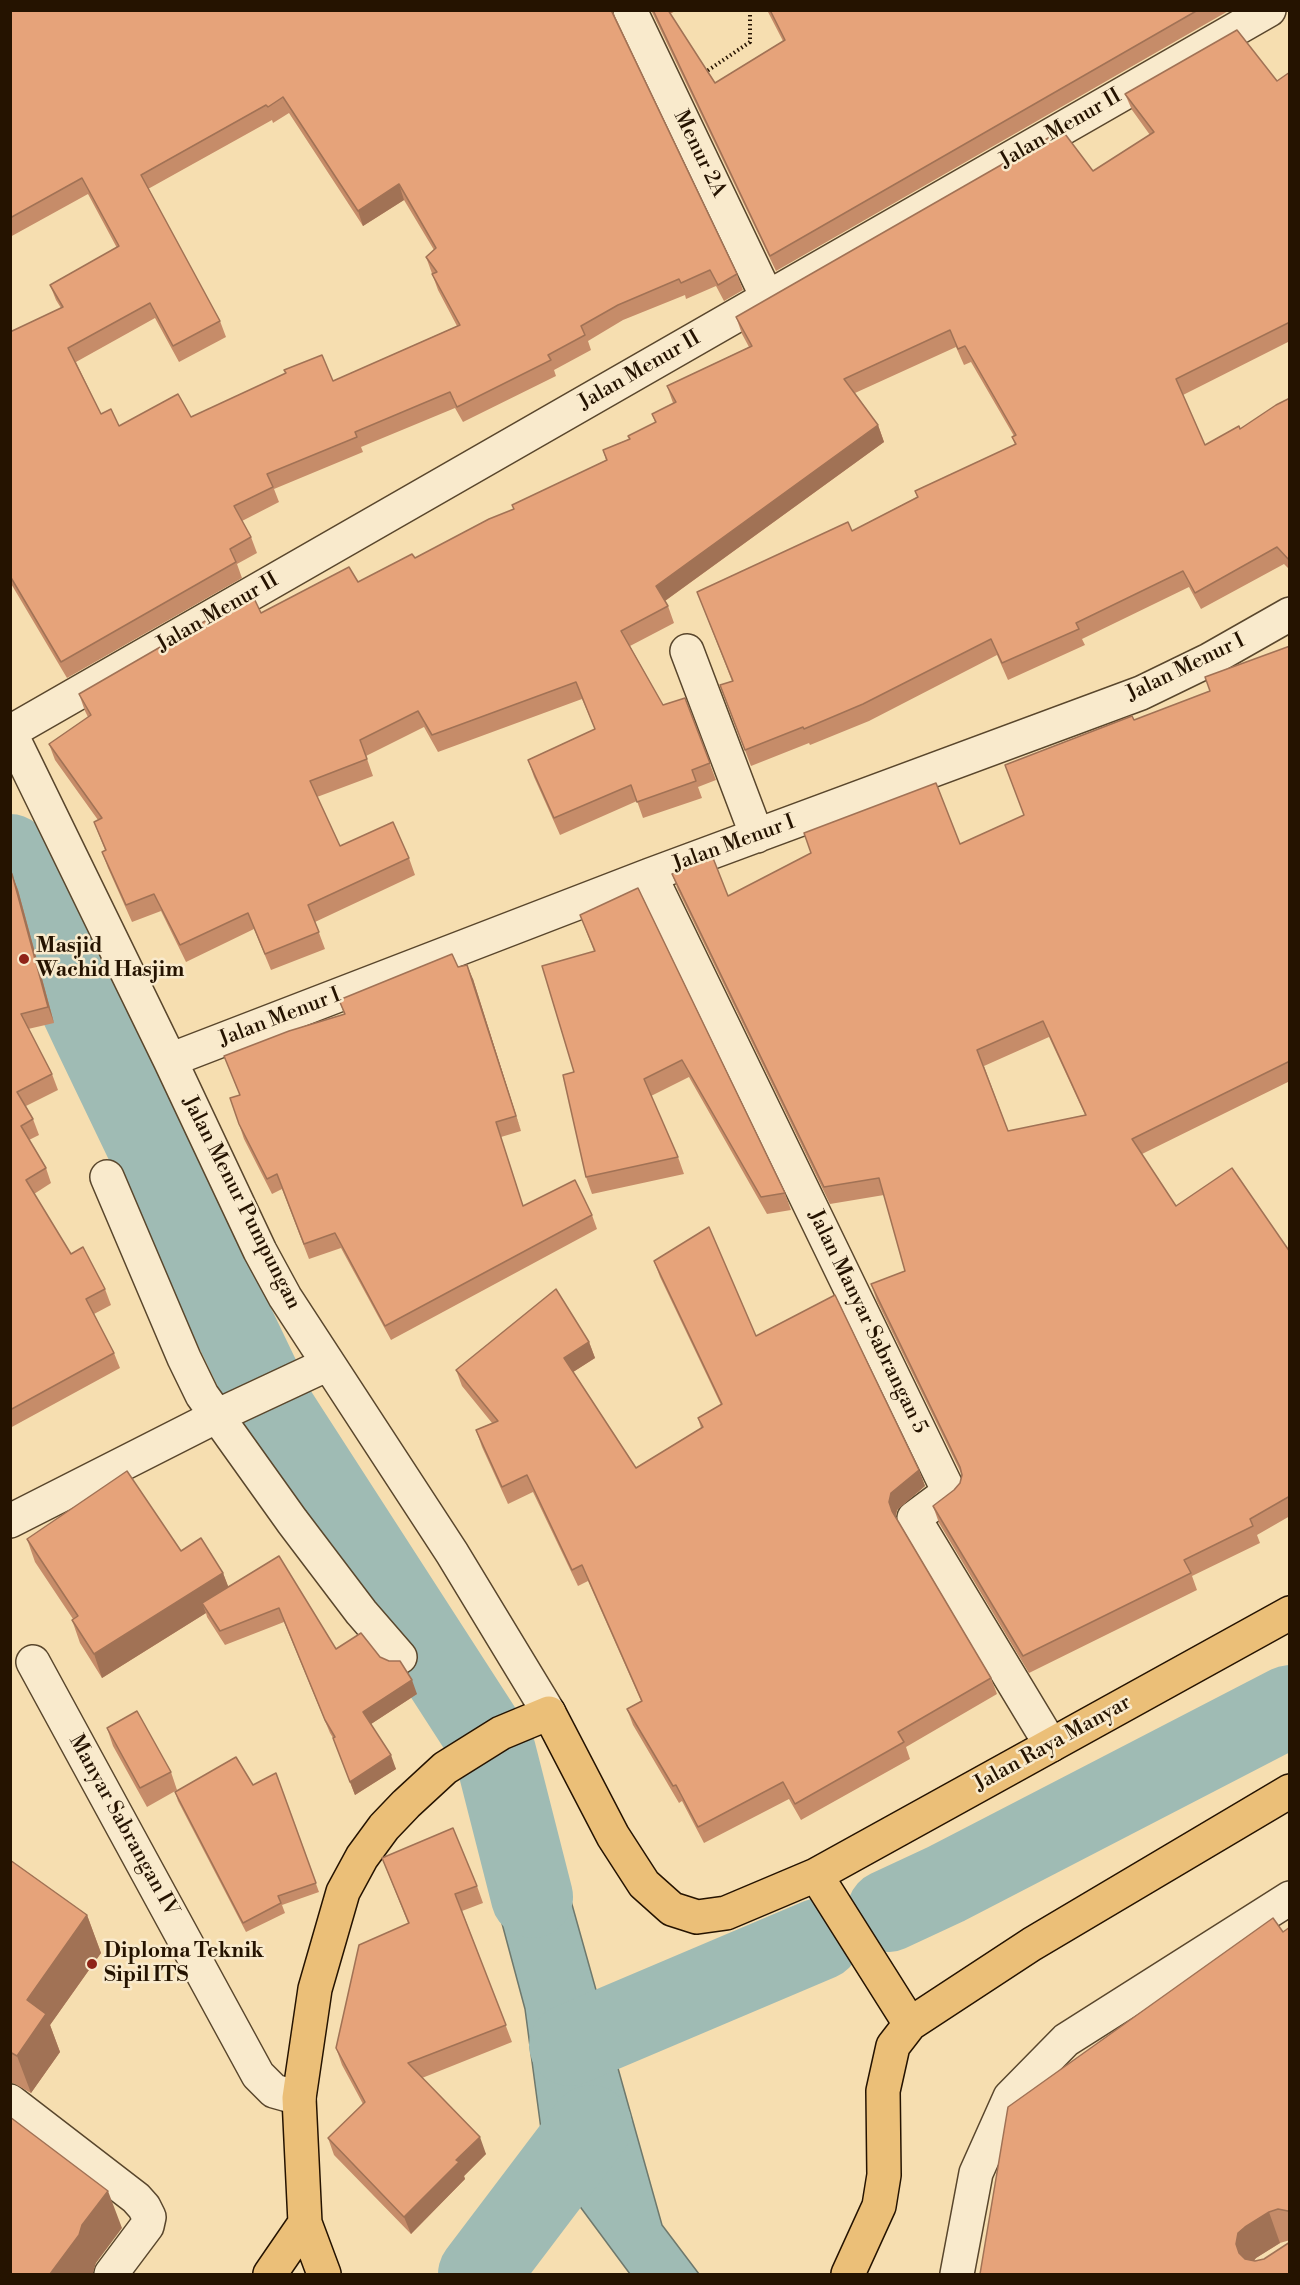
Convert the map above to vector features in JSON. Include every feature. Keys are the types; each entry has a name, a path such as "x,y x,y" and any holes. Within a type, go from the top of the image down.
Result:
{"main road":[{"name":"Jalan Raya Manyar","path":"549,1713 612,1836 645,1884 672,1909 697,1917 726,1913 816,1875 1290,1613"},
{"path":"324,2274 305,2223 299,2098 315,1989 343,1892 362,1857 384,1827 445,1768 501,1733 549,1713"},
{"path":"849,2274 879,2206 884,2175 883,2091 893,2046 910,2024 1032,1944 1290,1791"},
{"path":"816,1875 910,2024"},
{"path":"270,2274 305,2223"}],"street":[{"name":"Menur 2A","path":"630,10 767,297"},
{"name":"Jalan Menur II","path":"10,732 1269,10"},
{"name":"Jalan Menur I","path":"170,1060 650,875 1141,693 1209,660 1290,614"},
{"path":"687,651 757,836"},
{"name":"Jalan Menur Pumpungan","path":"10,732 170,1060 260,1251 285,1297 452,1553 549,1713"},
{"name":"Jalan Manyar Sabrangan 5","path":"650,875 949,1492 914,1518 1051,1746"},
{"path":"107,1177 202,1395 291,1521 361,1612 400,1657"},
{"path":"10,1521 289,1380 328,1364"},
{"name":"Manyar Sabrangan IV","path":"33,1662 258,2075 274,2091 299,2098"},
{"path":"957,2274 976,2173 1010,2097 1066,2040 1290,1898"},
{"path":"10,2101 136,2198 144,2207 149,2217 147,2226 111,2274"}],"path":[{"path":"670,95 750,42 750,10"}],"water":[{"path":"531,1779 564,1876 662,2225 699,2274 630,2274 567,2189 541,2129 525,2009 468,1797"}],"building":[{"path":"10,10 611,10 737,274 718,285 710,270 681,283 679,279 618,305 581,326 585,335 548,355 551,360 457,407 450,392 355,432 357,437 267,474 273,487 234,506 251,537 230,549 236,562 61,662 10,576 10,332 63,307 50,285 119,246 82,178 10,218","holes":["283,97 358,211 399,184 436,248 426,257 437,272 432,274 460,325 333,381 322,355 284,370 286,373 191,417 178,394 119,426 111,409 101,414 68,348 150,303 173,346 220,321 141,175"]},
{"path":"653,10 668,10 715,83 785,40 770,10 1198,10 770,256"},
{"path":"1237,30 1277,81 1290,72 1290,322 1176,379 1205,445 1239,426 1240,429 1290,398 1290,561 1277,547 1195,593 1183,571 1076,623 1079,629 1002,663 991,639 863,704 804,729 803,727 745,750 720,685 733,681 697,592 848,522 852,531 918,497 915,491 1016,444 1012,437 1016,435 965,346 958,349 950,330 844,379 878,425 656,586 668,606 621,631 663,705 685,698 710,763 692,770 696,781 637,802 631,785 554,818 528,760 595,729 576,682 432,735 418,711 360,740 367,759 310,781 340,846 393,822 409,858 308,905 319,932 265,954 248,913 180,945 154,894 126,905 102,852 106,850 94,822 102,818 49,744 91,715 79,694 252,594 261,613 349,567 358,582 412,554 415,558 489,519 514,509 512,505 607,460 603,450 630,439 628,436 656,422 652,414 676,402 667,386 752,346 736,317 1062,130 1093,171 1154,132 1125,94"},
{"path":"1290,646 1290,1061 1132,1139 1176,1206 1232,1168 1290,1252 1290,1496 1250,1519 1253,1526 1184,1560 1191,1573 1023,1656 933,1506 954,1490 960,1483 962,1475 871,1284 905,1271 879,1178 824,1187 672,874 713,858 728,896 811,853 804,833 936,783 960,844 1024,815 1005,765 1132,716 1134,720 1210,691 1205,677","holes":["1043,1021 1086,1115 1008,1131 977,1050"]},
{"path":"10,871 48,1007 21,1014 52,1074 17,1092 33,1119 21,1126 46,1168 26,1180 71,1254 83,1247 105,1289 86,1299 114,1353 10,1410"},
{"path":"638,888 785,1193 761,1197 682,1060 644,1079 678,1157 586,1177 563,1075 574,1072 542,966 595,951 580,915"},
{"path":"452,954 458,967 467,965 516,1116 496,1122 523,1206 575,1180 592,1215 385,1326 335,1233 304,1244 277,1174 267,1179 239,1124 230,1098 240,1095 224,1056 289,1031 345,1014 339,1000"},
{"path":"709,1227 756,1336 835,1295 919,1470 891,1493 889,1502 892,1511 991,1678 898,1732 904,1742 795,1804 783,1782 698,1827 676,1785 673,1786 627,1709 642,1701 582,1565 572,1570 527,1475 502,1487 476,1430 498,1421 456,1370 556,1289 589,1342 564,1358 636,1468 703,1427 698,1418 722,1404 654,1261"},
{"path":"127,1471 181,1551 201,1538 223,1573 94,1654 72,1620 78,1616 27,1539"},
{"path":"279,1556 336,1649 361,1633 380,1657 389,1661 400,1661 412,1680 363,1712 391,1755 350,1782 333,1738 335,1737 325,1720 279,1608 220,1631 202,1603"},
{"path":"137,1711 171,1772 140,1788 107,1728"},
{"path":"236,1757 253,1785 276,1773 316,1883 278,1896 281,1903 243,1923 175,1792"},
{"path":"453,1828 477,1886 455,1894 506,2025 408,2063 480,2137 456,2160 459,2162 404,2217 328,2138 365,2102 336,2048 359,1945 409,1923 382,1858"},
{"path":"10,1860 87,1915 27,2000 46,2014 17,2056 10,2052"},
{"path":"1273,1918 1283,1932 1290,1927 1290,2213 1278,2209 1269,2212 1238,2233 1236,2244 1239,2253 1245,2259 1255,2261 1264,2259 1290,2242 1290,2274 980,2274 1008,2107"},
{"path":"10,2117 108,2191 82,2225 79,2235 50,2274 10,2274"}],"waterway":[{"path":"10,855 275,1411 495,1752 532,1897"},
{"path":"888,1911 946,1884 1290,1706"},
{"path":"570,2045 820,1939"},
{"path":"479,2274 591,2126"}],"place":[{"name":"Masjid Wachid Hasjim","path":"24,959"},
{"name":"Diploma Teknik Sipil ITS","path":"92,1964"}]}
